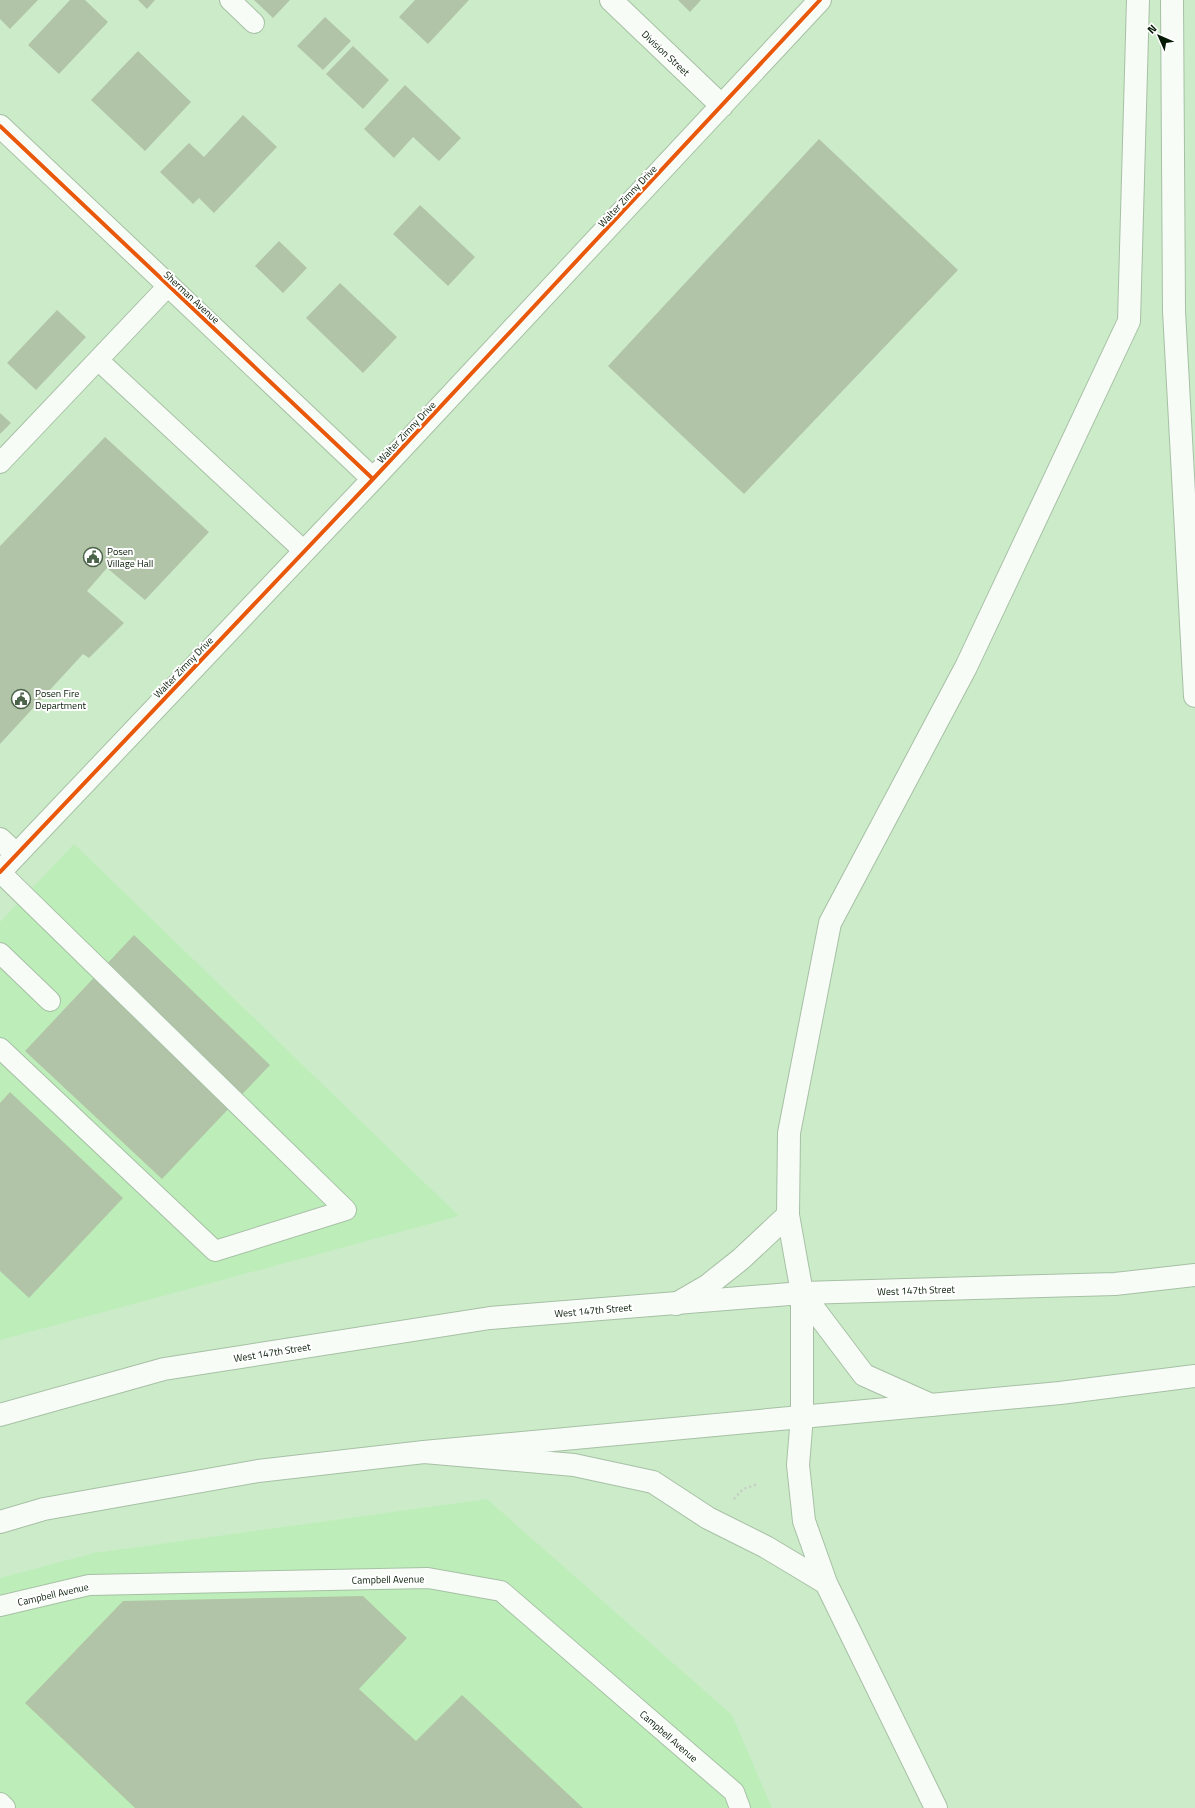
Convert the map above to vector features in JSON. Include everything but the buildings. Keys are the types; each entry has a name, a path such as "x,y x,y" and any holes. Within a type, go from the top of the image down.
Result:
{"main road":[{"name":"Division Street","path":"610,0 722,106"},
{"name":"Walter Zimny Drive","path":"0,872 373,479 820,0"},
{"path":"936,1808 826,1583 804,1521 798,1465 802,1416 802,1293 788,1215 789,1133 830,923 966,667 1129,321 1138,0"},
{"path":"1172,0 1174,311 1195,696"},
{"name":"Sherman Avenue","path":"0,126 373,479"},
{"path":"0,839 16,854"},
{"path":"676,1304 707,1286 741,1259 788,1215"},
{"name":"West 147th Street","path":"0,1415 164,1369 490,1318 802,1293 1115,1284 1195,1275"},
{"path":"802,1293 864,1375 931,1405"},
{"path":"0,1522 44,1509 258,1471 424,1452 1060,1393 1195,1376"},
{"path":"424,1452 574,1465 653,1482 708,1518 766,1547 826,1583"},
{"path":"0,1804 4,1808"}],"lane":[{"path":"230,0 254,23"},
{"path":"0,463 169,285"},
{"path":"98,360 304,551"},
{"path":"0,872 346,1210 215,1251 0,1048"},
{"path":"0,953 50,1002"},
{"name":"Campbell Avenue","path":"0,1606 88,1585 428,1578 501,1591 734,1792 740,1808"}],"path":[{"path":"732,1501 744,1489 758,1484"}],"shaded area":[{"path":"74,844 459,1216 0,1340 0,922"},
{"path":"487,1499 732,1715 772,1808 0,1808 0,1578 94,1553"}],"cycle path":[{"path":"0,872 373,479 820,0"},
{"path":"0,126 373,479"}],"place":[{"name":"Posen Village Hall","path":"93,557"},
{"name":"Posen Fire Department","path":"21,699"}]}
